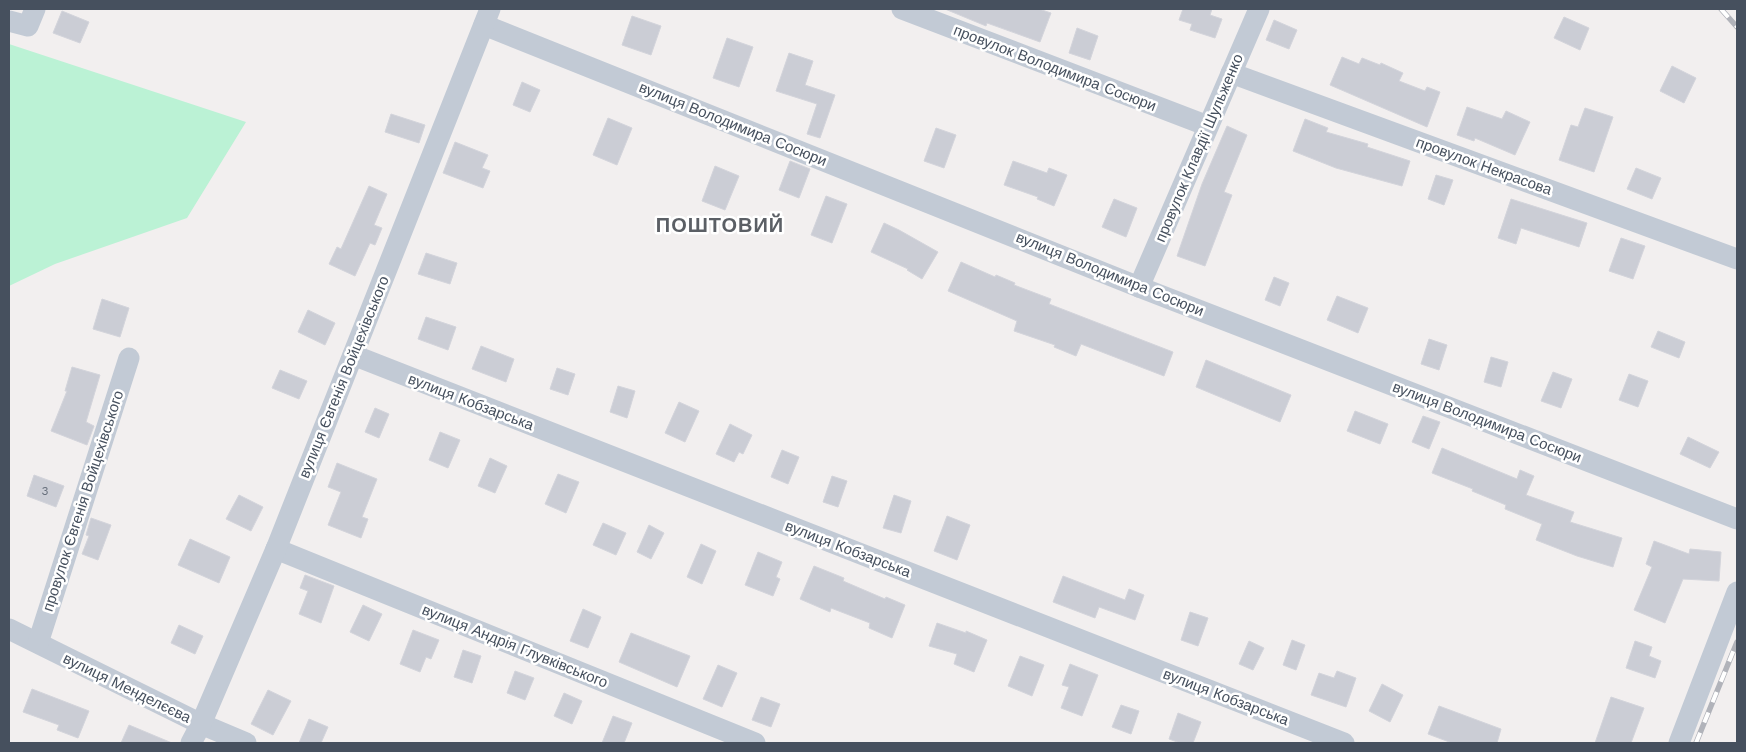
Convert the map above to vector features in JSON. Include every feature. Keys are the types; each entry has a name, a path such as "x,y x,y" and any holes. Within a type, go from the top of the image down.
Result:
{"street":[{"path":"9,21 28,26 35,9"},
{"name":"провулок Володимира Сосюри","path":"902,9 1208,126"},
{"name":"провулок Клавдії Шульженко","path":"1139,287 1259,9"},
{"name":"вулиця Володимира Сосюри","path":"487,17 1139,287 1737,519"},
{"name":"вулиця Євгенія Войцехівського","path":"191,743 201,724 276,548 487,17"},
{"name":"провулок Некрасова","path":"1231,73 1737,259"},
{"name":"вулиця Кобзарська","path":"353,355 1344,743"},
{"name":"провулок Євгенія Войцехівського","path":"38,643 129,358"},
{"name":"вулиця Андрія Глувківського","path":"276,548 755,743"},
{"path":"1679,743 1737,592"},
{"name":"вулиця Менделєєва","path":"9,629 201,724 246,743"}],"green space":[{"path":"9,44 246,122 187,218 55,264 9,286"}],"building":[{"path":"945,9 1039,9 1051,13 1040,42 987,23 986,26"},
{"path":"1183,9 1212,9 1210,15 1222,19 1215,38 1190,30 1192,24 1179,20"},
{"path":"62,11 89,22 80,43 53,33"},
{"path":"632,16 661,26 651,55 622,45"},
{"path":"1564,17 1589,28 1580,50 1554,38"},
{"path":"1274,20 1297,30 1289,49 1266,40"},
{"path":"1077,28 1098,36 1090,60 1069,53"},
{"path":"727,38 753,47 739,87 713,78"},
{"path":"789,53 813,61 805,85 835,95 820,138 807,134 817,104 776,91"},
{"path":"1342,57 1359,64 1362,58 1380,65 1381,63 1403,73 1399,81 1425,91 1427,87 1440,92 1427,127 1330,85"},
{"path":"1672,66 1696,78 1684,103 1660,91"},
{"path":"522,82 540,90 530,112 513,105"},
{"path":"1467,107 1502,119 1506,111 1530,122 1515,155 1475,138 1474,141 1457,135"},
{"path":"1585,108 1613,117 1594,172 1559,160 1571,125 1578,127"},
{"path":"391,114 425,125 419,143 385,132"},
{"path":"608,118 632,128 617,165 593,155"},
{"path":"1305,119 1328,128 1326,132 1368,144 1367,147 1410,161 1402,186 1336,168 1293,151"},
{"path":"1227,126 1247,135 1224,192 1232,195 1205,266 1177,256 1202,184"},
{"path":"936,128 956,135 944,168 924,161"},
{"path":"455,142 488,155 482,168 490,171 483,188 443,173"},
{"path":"790,161 810,169 799,198 779,190"},
{"path":"1013,161 1047,173 1049,168 1067,175 1054,206 1037,199 1038,197 1004,185"},
{"path":"715,166 739,176 725,210 702,201"},
{"path":"1636,168 1661,178 1652,199 1627,189"},
{"path":"1436,175 1453,180 1444,205 1428,199"},
{"path":"369,186 387,194 374,225 382,228 375,245 370,243 355,276 329,264 337,247 341,249"},
{"path":"826,196 847,204 832,243 811,235"},
{"path":"1114,199 1137,208 1126,237 1102,227"},
{"path":"1511,199 1587,223 1579,247 1521,228 1516,244 1498,238"},
{"path":"884,223 938,252 922,279 908,269 871,252"},
{"path":"1621,238 1645,246 1633,279 1609,271"},
{"path":"426,253 457,263 450,284 418,274"},
{"path":"961,262 1051,299 1049,304 1173,352 1164,376 1081,344 1076,356 1054,347 1055,345 1014,331 1017,321 948,291"},
{"path":"1274,277 1289,283 1280,306 1265,300"},
{"path":"1337,296 1368,308 1358,333 1327,320"},
{"path":"102,299 129,308 120,337 93,329"},
{"path":"308,310 335,323 325,345 298,332"},
{"path":"426,317 456,327 448,350 418,339"},
{"path":"1658,331 1685,342 1679,358 1651,347"},
{"path":"1429,339 1447,345 1439,370 1421,364"},
{"path":"481,346 514,359 506,382 472,369"},
{"path":"1491,357 1508,362 1501,387 1484,382"},
{"path":"1206,360 1291,395 1280,422 1196,387"},
{"path":"72,367 100,375 86,422 94,426 87,445 51,431 67,391 65,391"},
{"path":"557,368 575,374 568,395 550,389"},
{"path":"280,370 307,381 299,399 272,388"},
{"path":"1553,372 1572,379 1561,408 1541,401"},
{"path":"1629,374 1648,381 1638,407 1619,400"},
{"path":"618,386 635,391 627,418 610,412"},
{"path":"679,402 699,411 685,442 665,433"},
{"path":"375,408 389,414 379,438 365,432"},
{"path":"1355,411 1388,424 1380,444 1347,431"},
{"path":"1423,416 1440,422 1429,449 1412,442"},
{"path":"730,424 752,435 743,454 739,452 734,462 716,454"},
{"path":"440,432 460,440 448,468 429,460"},
{"path":"1688,437 1719,452 1710,468 1680,454"},
{"path":"1442,448 1517,479 1520,470 1534,476 1526,495 1574,512 1570,522 1622,538 1613,567 1577,556 1536,540 1542,524 1505,509 1506,505 1472,491 1473,489 1432,473"},
{"path":"782,450 799,457 788,484 771,477"},
{"path":"490,458 507,466 495,493 478,486"},
{"path":"337,463 377,479 362,517 368,519 361,538 328,525 341,492 328,487"},
{"path":"558,474 579,482 566,513 545,504"},
{"path":"34,475 64,486 56,507 27,496"},
{"path":"832,476 847,481 838,507 823,502"},
{"path":"239,495 263,507 251,531 226,519"},
{"path":"894,495 911,501 901,533 883,528"},
{"path":"947,516 970,525 957,560 934,551"},
{"path":"91,518 111,525 98,560 82,554 89,536 86,535"},
{"path":"603,523 626,533 616,555 593,545"},
{"path":"649,525 664,533 651,559 637,552"},
{"path":"190,539 230,557 219,583 178,565"},
{"path":"1654,541 1689,554 1690,549 1721,552 1719,581 1683,579 1665,623 1634,610 1652,567 1646,564"},
{"path":"701,544 716,551 702,584 687,577"},
{"path":"758,552 782,562 776,577 780,579 773,596 745,585"},
{"path":"814,566 844,578 843,581 885,599 886,597 905,605 892,638 869,628 870,623 831,608 830,612 800,599"},
{"path":"305,575 334,586 321,623 299,614 308,591 300,588"},
{"path":"1063,576 1125,600 1129,589 1144,595 1135,620 1099,607 1095,618 1053,602"},
{"path":"363,605 382,614 369,641 350,632"},
{"path":"583,609 601,617 588,648 570,641"},
{"path":"1190,612 1208,618 1198,646 1181,640"},
{"path":"937,623 966,633 966,631 987,640 974,672 954,664 957,654 929,646"},
{"path":"179,625 203,636 195,654 171,643"},
{"path":"413,630 439,640 431,659 426,657 420,672 400,664"},
{"path":"631,633 690,656 677,687 619,662"},
{"path":"1292,640 1305,645 1296,670 1283,665"},
{"path":"1249,641 1264,648 1253,670 1239,664"},
{"path":"1635,641 1652,647 1649,656 1661,661 1655,678 1626,668"},
{"path":"463,650 481,656 472,683 454,677"},
{"path":"1020,656 1044,665 1032,696 1008,686"},
{"path":"1070,664 1098,675 1082,716 1061,708 1069,687 1062,685"},
{"path":"718,665 737,673 722,707 703,699"},
{"path":"515,671 534,678 525,700 507,693"},
{"path":"1337,671 1356,678 1346,707 1311,695 1319,673 1334,678"},
{"path":"1382,684 1403,695 1390,722 1369,711"},
{"path":"32,689 89,711 78,738 57,730 59,725 23,712"},
{"path":"268,690 291,701 273,735 251,724"},
{"path":"564,693 582,701 572,724 554,716"},
{"path":"761,697 780,704 771,727 752,720"},
{"path":"1611,697 1644,708 1631,743 1595,743"},
{"path":"1121,705 1139,711 1131,734 1112,727"},
{"path":"1439,706 1501,729 1497,743 1452,743 1428,734"},
{"path":"1178,713 1201,722 1193,743 1180,743 1169,739"},
{"path":"613,716 632,723 624,743 602,743"},
{"path":"309,719 328,727 321,743 299,743"},
{"path":"129,725 172,743 121,743"}],"railway":[{"path":"1721,9 1737,27"},
{"path":"1696,743 1737,642"}],"district":[{"name":"ПОШТОВИЙ","path":"720,225"}]}
